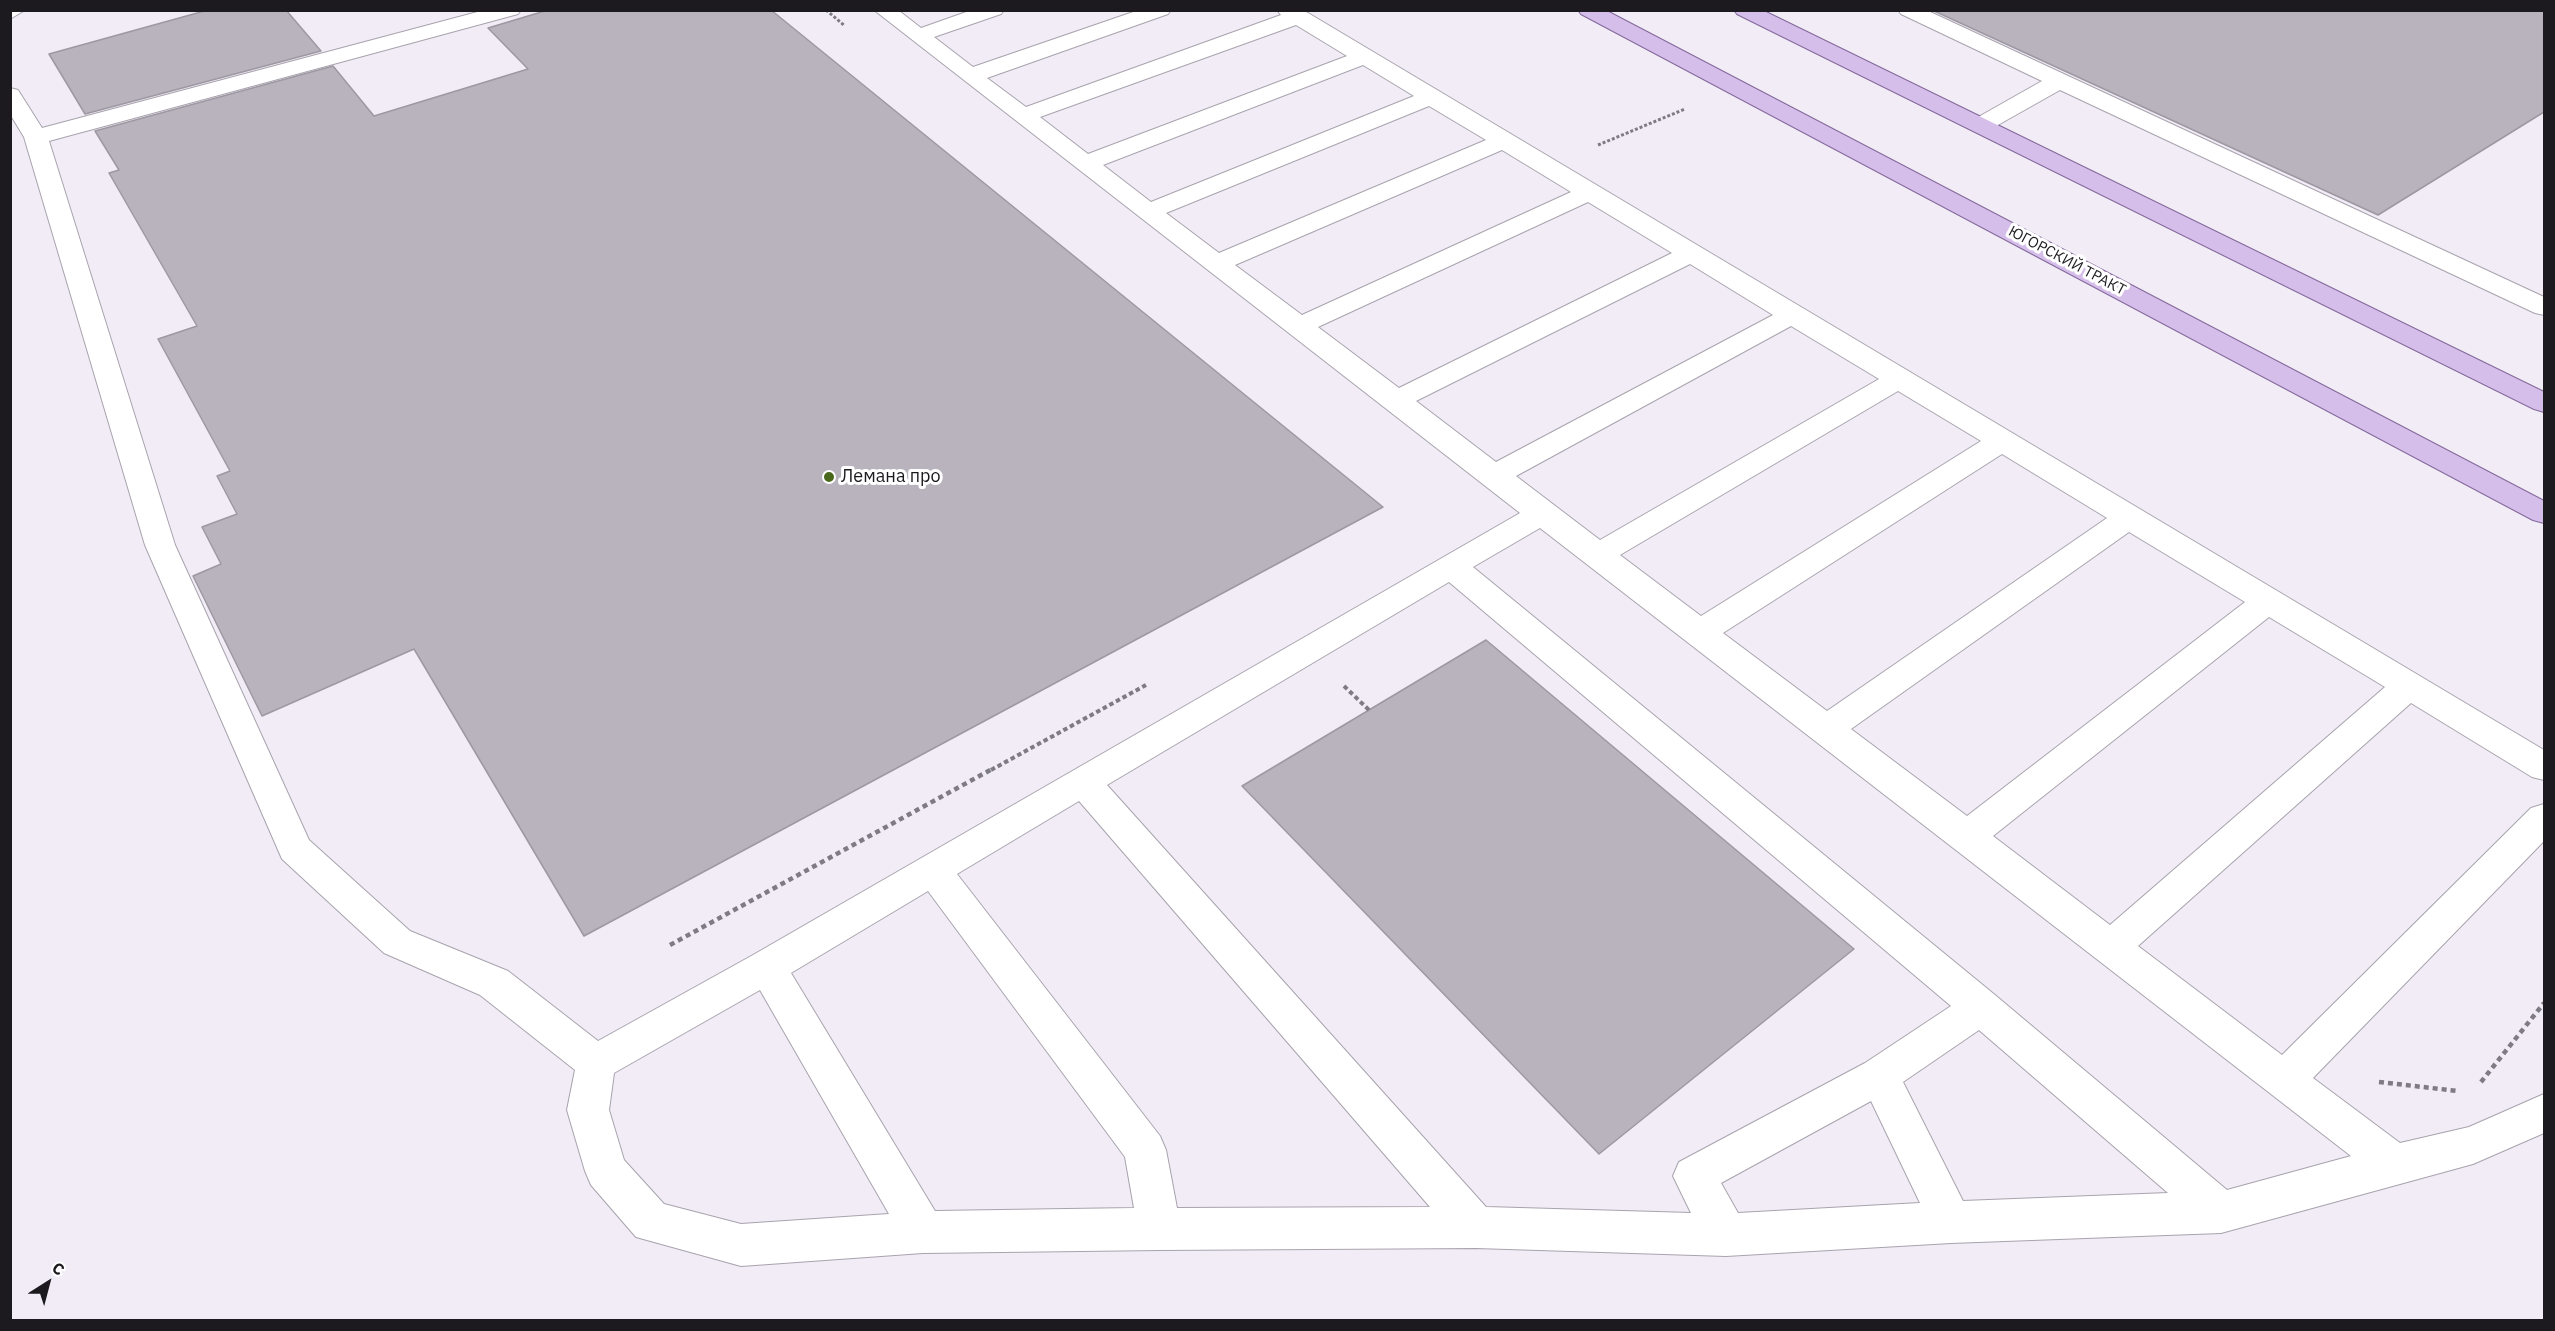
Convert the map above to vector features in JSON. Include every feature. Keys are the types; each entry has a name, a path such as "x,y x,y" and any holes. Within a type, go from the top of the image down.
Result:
{"main road":[{"name":"ЮГОРСКИЙ ТРАКТ","path":"1588,10 2544,513"},
{"path":"1744,10 2544,403"}],"lane":[{"path":"10,13 15,10"},
{"path":"36,137 471,16 511,10"},
{"path":"884,10 2394,1164"},
{"path":"917,36 994,10"},
{"path":"970,76 1161,10"},
{"path":"1908,10 2544,307"},
{"path":"1022,116 1292,14 2544,767"},
{"path":"1084,164 1364,57"},
{"path":"1981,125 2059,81"},
{"path":"10,95 36,137 160,545 295,849 397,942 494,983 596,1063"},
{"path":"1147,212 1431,97"},
{"path":"1215,264 1503,141"},
{"path":"1297,327 1589,193"},
{"path":"1395,401 1691,254"},
{"path":"1493,476 1792,315"},
{"path":"1597,555 1899,379"},
{"path":"1699,633 2002,441"},
{"path":"596,1063 767,967 932,868 1542,513"},
{"path":"1826,729 2129,517"},
{"path":"1452,567 1981,1007 2221,1212"},
{"path":"1966,837 2268,601"},
{"path":"2111,947 2409,686"},
{"path":"1082,781 1476,1227"},
{"path":"2284,1080 2544,818"},
{"path":"932,868 1145,1149 1159,1229"},
{"path":"767,967 923,1232"},
{"path":"1726,1235 1694,1176 1879,1076 1981,1007"},
{"path":"596,1063 588,1110 606,1171 651,1222 741,1245 923,1232 1159,1229 1476,1227 1726,1235 1951,1222 2221,1212 2394,1164 2473,1145 2544,1113"},
{"path":"1879,1076 1951,1222"}],"path":[{"path":"670,945 1154,680"}],"building":[{"path":"208,10 286,10 321,51 85,114 49,54"},
{"name":"Лемана про","path":"548,10 771,10 1383,507 584,936 414,649 262,716 193,576 221,564 202,527 237,514 217,476 230,471 158,339 197,326 109,173 119,170 95,131 333,66 374,116 528,69 488,28"},
{"path":"1932,10 2544,10 2544,112 2378,215"},
{"path":"1486,640 1854,949 1599,1154 1242,786"}],"place":[{"name":"Лемана про","path":"829,477"}]}
